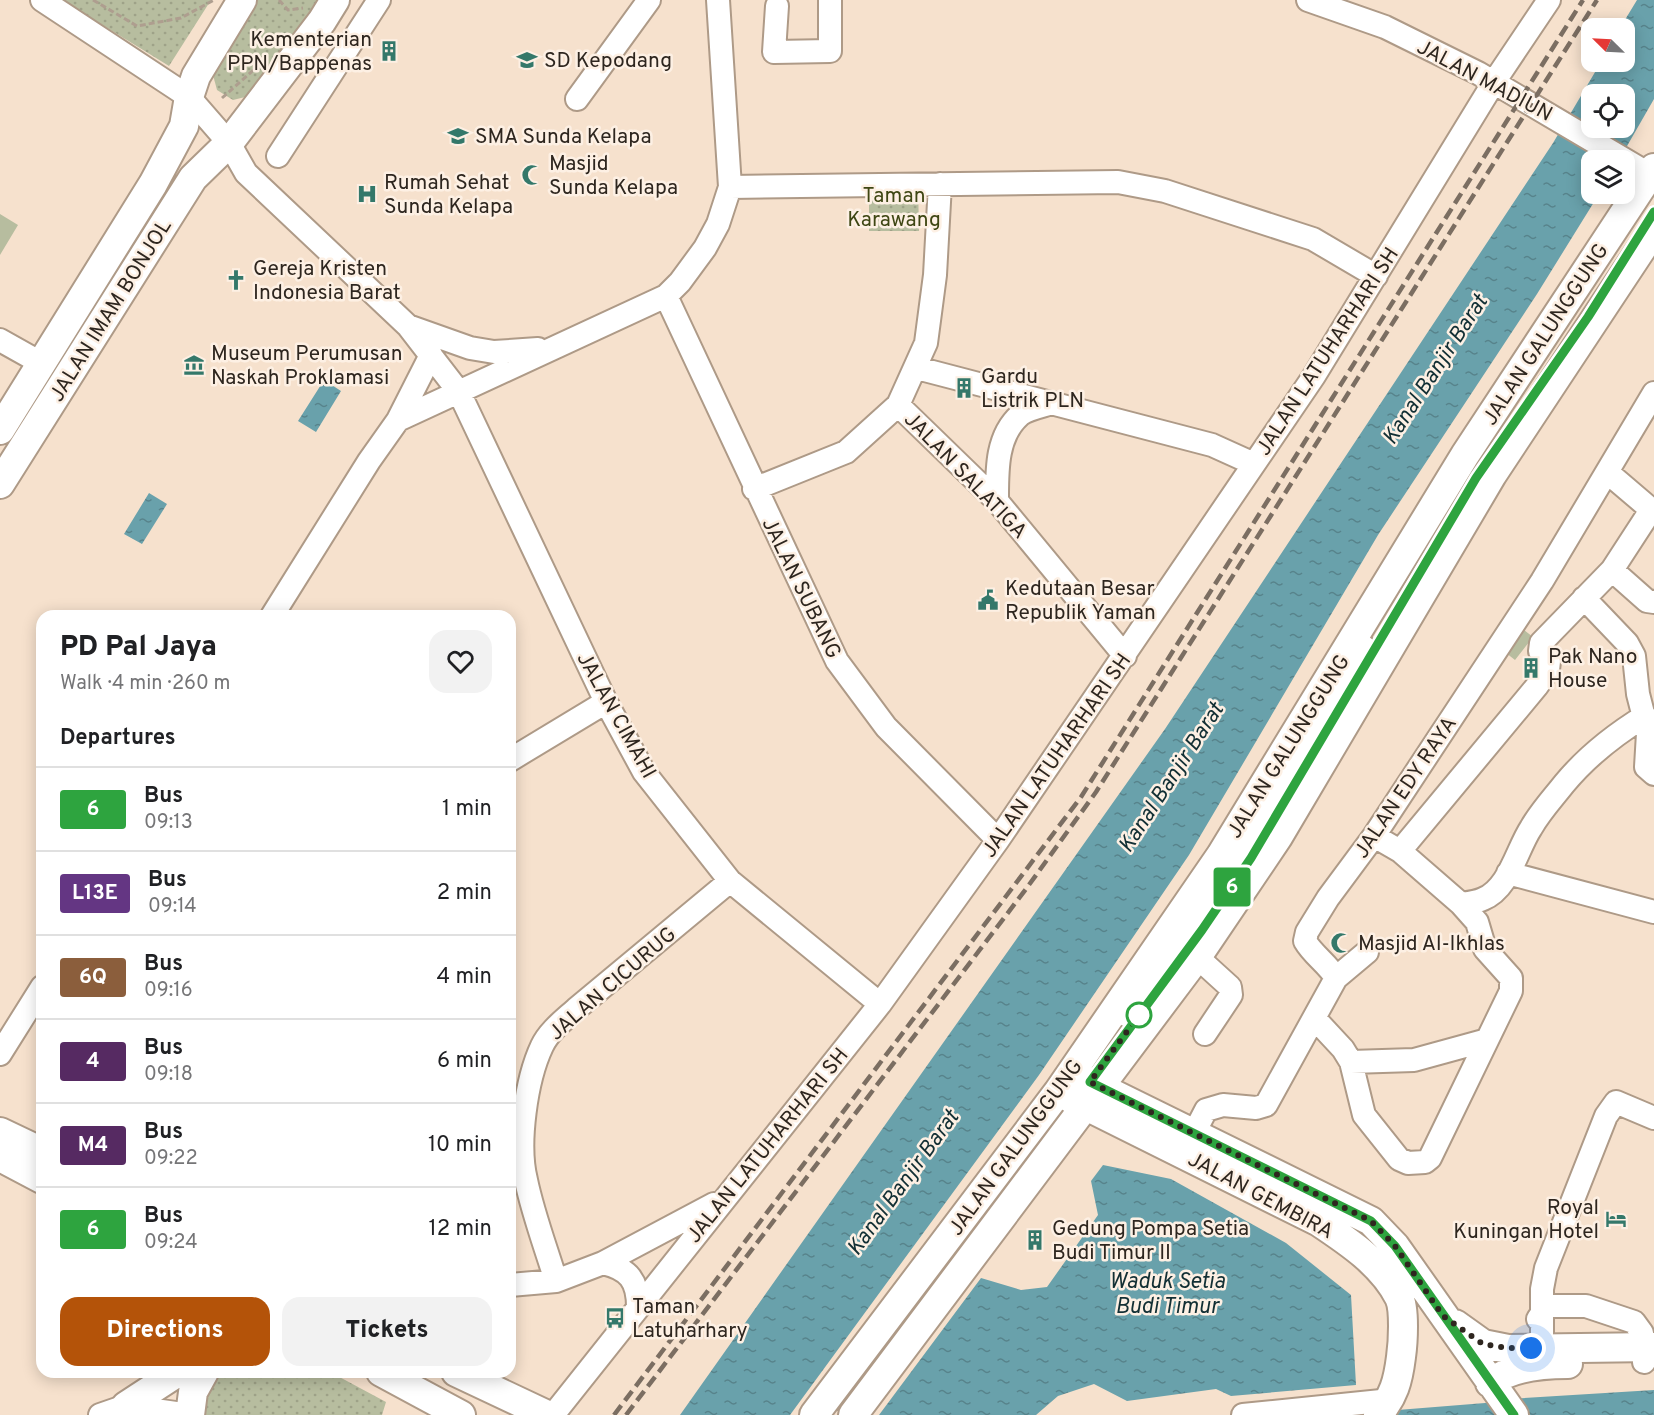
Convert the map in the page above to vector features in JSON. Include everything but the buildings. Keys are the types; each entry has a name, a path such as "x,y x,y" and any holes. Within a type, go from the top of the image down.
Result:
{"main road":[{"name":"JALAN IMAM BONJOL","path":"0,428 153,184 184,126 189,97 196,76 242,0"},
{"name":"JALAN IMAM BONJOL","path":"0,484 193,178 229,143 322,8"},
{"name":"JALAN GALUNGGUNG","path":"814,1415 1078,1089 1197,957 1278,837 1407,584 1472,445 1650,175"},
{"name":"JALAN GALUNGGUNG","path":"853,1415 1078,1089 1221,855 1407,584 1492,475 1654,230"},
{"name":"JALAN GEMBIRA","path":"1078,1089 1194,1133 1371,1221 1395,1246 1500,1397"},
{"name":"JALAN GEMBIRA","path":"1078,1089 1319,1222 1353,1246 1378,1268 1400,1299 1403,1343 1398,1384 1385,1407"},
{"path":"0,1132 36,1149"},
{"path":"0,1157 36,1176"},
{"path":"1443,1316 1483,1344 1538,1353 1647,1342"},
{"path":"1500,1397 1497,1377 1538,1353"},
{"path":"126,1406 169,1378"},
{"path":"190,1415 193,1392 201,1378"},
{"path":"391,1378 461,1415"},
{"path":"469,1378 547,1415"}],"street":[{"name":"JALAN CIMAHI","path":"42,0 189,97 229,143 246,173 408,326 459,392 606,702 644,772 730,881 880,1004"},
{"path":"278,156 379,0"},
{"path":"577,99 649,0"},
{"path":"398,420 549,348 666,296 680,282 705,248 718,224 730,188 718,0"},
{"path":"777,6 774,52 830,51 830,0"},
{"name":"JALAN MADIUN","path":"1308,0 1385,27 1494,82 1650,175"},
{"name":"JALAN LATUHARHARI SH","path":"553,1415 880,1004 998,840 1254,464 1376,276 1494,82 1549,0"},
{"path":"322,8 351,44"},
{"path":"730,188 1118,182 1165,191 1312,239 1376,276"},
{"path":"754,489 846,452 898,405 917,368 926,343 935,275 940,184"},
{"path":"1407,584 1476,478 1588,317 1654,212"},
{"name":"JALAN SUBANG","path":"666,296 754,489 837,661 886,727 998,840"},
{"path":"408,326 470,348 494,352 549,348"},
{"path":"0,340 41,363"},
{"path":"276,610 369,461 398,420 431,355"},
{"path":"917,368 1212,445 1254,464"},
{"name":"JALAN EDY RAYA","path":"1336,978 1330,968 1309,948 1305,941 1307,932 1328,898 1374,836 1542,581 1654,393"},
{"path":"997,501 997,465 1005,435 1021,414 1052,403"},
{"name":"JALAN SALATIGA","path":"898,405 997,501 1125,656"},
{"path":"1400,851 1537,686 1550,665 1550,661 1540,651 1540,646 1612,570 1652,511 1607,472"},
{"path":"1612,570 1647,601 1654,602"},
{"path":"1584,598 1628,643 1646,690 1645,716 1649,745 1646,767 1654,774"},
{"path":"516,756 606,702"},
{"path":"1461,904 1484,899 1508,873 1532,825 1580,765 1615,734 1645,716"},
{"path":"1316,1020 1343,1049 1351,1062 1364,1115 1399,1159 1408,1163 1425,1162 1430,1158 1511,991 1511,978 1485,949 1477,922 1461,904 1400,851 1374,836"},
{"path":"1508,873 1654,912"},
{"name":"JALAN CICURUG","path":"556,1281 525,1178 524,1120 531,1078 543,1044 557,1025 730,881"},
{"path":"1194,1133 1206,1110 1223,1105 1256,1108 1266,1105 1316,1020 1336,978 1367,952"},
{"path":"1197,957 1230,987 1231,995 1204,1035"},
{"path":"0,1054 36,997"},
{"path":"1351,1062 1414,1060 1487,1040"},
{"path":"827,1415 1078,1089"},
{"path":"841,1415 1078,1089"},
{"path":"1538,1353 1531,1334 1544,1308 1542,1289 1546,1268 1611,1105 1616,1102 1654,1118"},
{"path":"516,1284 556,1281 603,1263 723,1199"},
{"path":"603,1263 626,1271 634,1280 638,1307"},
{"path":"1544,1308 1547,1306 1586,1306 1647,1342"},
{"path":"100,1415 126,1406 190,1415"},
{"path":"1243,1415 1385,1407"}],"path":[{"path":"93,0 137,26 182,18 214,0"},
{"path":"279,0 284,8 292,11 322,8"}],"green space":[{"path":"62,0 211,0 169,66"},
{"path":"255,0 317,0 257,94 233,100 217,90 212,71"},
{"name":"Taman Karawang","path":"918,183 919,231 869,231 869,185"},
{"path":"0,214 18,225 0,255"},
{"path":"1519,626 1533,637 1515,660 1501,649"},
{"path":"212,1378 341,1378 386,1402 382,1415 205,1415 204,1404"}],"water":[{"path":"1637,0 1654,0 1654,99 1635,132 1635,84 1588,84 1595,72 1635,72 1635,18 1626,18"},
{"name":"Kanal Banjir Barat","path":"1581,96 1581,138 1632,138 1625,150 1581,150 1581,204 1593,204 1537,294 1378,535 1189,855 1039,1075 790,1415 680,1415 1165,729 1553,143"},
{"path":"324,380 341,391 316,432 298,421"},
{"path":"149,493 167,504 142,544 124,534"},
{"name":"Waduk Setia Budi Timur","path":"1103,1165 1171,1179 1286,1243 1351,1295 1356,1385 1231,1396 1216,1389 1127,1401 1094,1384 1058,1396 1036,1415 879,1415 981,1278 1021,1290 1047,1287 1098,1215 1091,1181"},
{"path":"1654,1390 1654,1415 1335,1415 1485,1403 1508,1399"}],"railway":[{"path":"614,1415 1081,797 1583,0"},
{"path":"626,1415 1026,889 1096,792 1597,0"}],"bus line":[{"name":"6","path":"1514,1415 1497,1394 1395,1246 1371,1221 1090,1082 1202,930 1251,858 1476,478 1588,317 1654,212"}],"place":[{"name":"Kementerian PPN/Bappenas","path":"389,51"},
{"name":"SD Kepodang","path":"527,60"},
{"name":"SMA Sunda Kelapa","path":"458,136"},
{"name":"Masjid Sunda Kelapa","path":"532,175"},
{"name":"Rumah Sehat Sunda Kelapa","path":"367,194"},
{"name":"Gereja Kristen Indonesia Barat","path":"236,280"},
{"name":"Museum Perumusan Naskah Proklamasi","path":"194,365"},
{"name":"Gardu Listrik PLN","path":"964,388"},
{"name":"Kedutaan Besar Republik Yaman","path":"988,600"},
{"name":"Pak Nano House","path":"1531,668"},
{"name":"Masjid Al-Ikhlas","path":"1341,943"},
{"name":"Royal Kuningan Hotel","path":"1616,1219"},
{"name":"Gedung Pompa Setia Budi Timur II","path":"1035,1240"},
{"name":"Taman Latuharhary","path":"615,1318"}],"route":[{"path":"1139,1015 1090,1082 1371,1221 1395,1246 1443,1316 1483,1344 1508,1348 1531,1348"}]}
